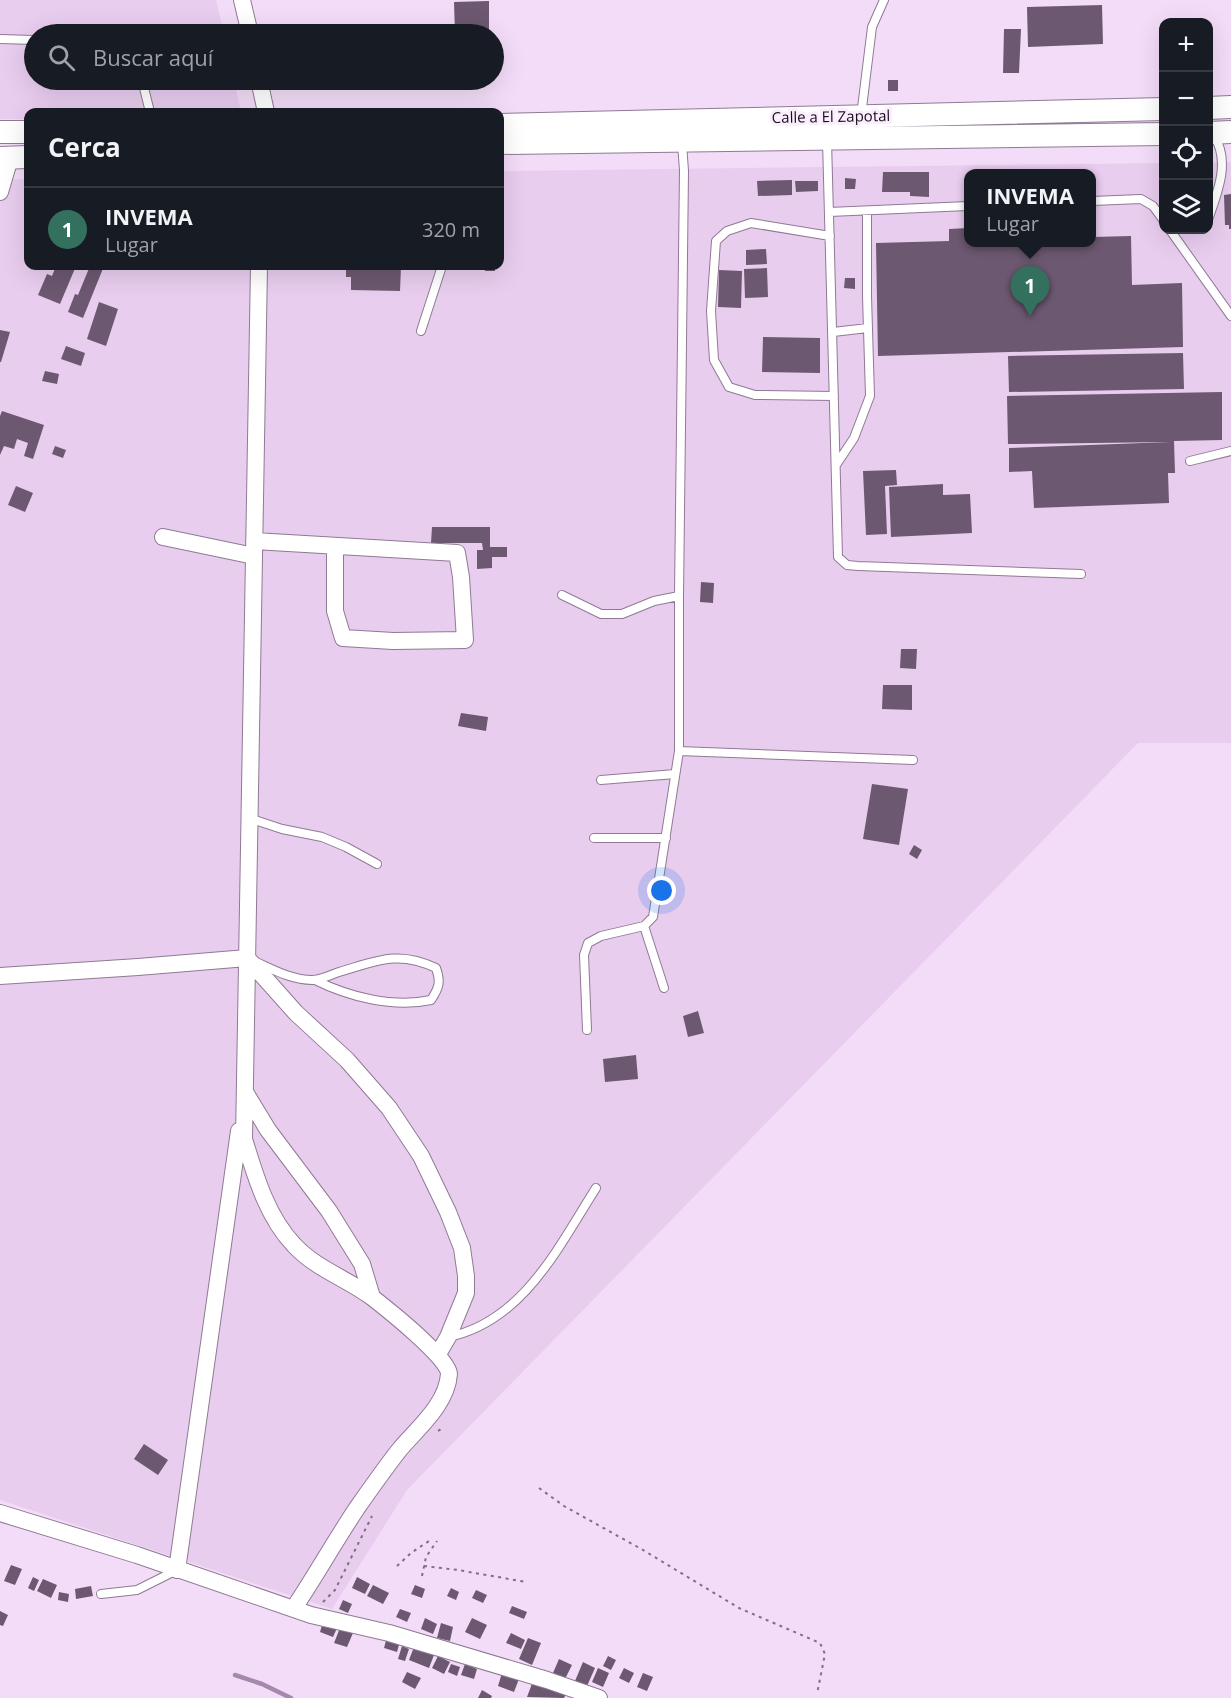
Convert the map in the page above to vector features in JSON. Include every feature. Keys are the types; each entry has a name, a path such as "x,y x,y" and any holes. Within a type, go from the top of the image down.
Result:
{"street":[{"path":"242,0 248,24"},
{"path":"261,90 265,108"},
{"path":"1213,108 1231,107"},
{"name":"Calle a El Zapotal","path":"504,125 1159,109"},
{"path":"0,132 24,132"},
{"name":"Calle a El Zapotal","path":"504,143 1159,134"},
{"path":"0,192 13,158"},
{"path":"260,270 244,1139 255,1178 271,1212 293,1245 314,1262 372,1297 438,1354 448,1369 449,1375 442,1396 429,1416 399,1451 357,1509 294,1608"},
{"path":"163,537 254,548 335,546 457,553 465,640 393,641 343,638 335,611 335,546"},
{"path":"0,976 138,968 247,958"},
{"path":"247,958 296,1013 354,1068 389,1108 422,1156 448,1212 462,1248 465,1266 466,1293 448,1337 438,1354"},
{"path":"244,1092 268,1130 329,1211 362,1264 372,1297"},
{"path":"177,1570 244,1092"},
{"path":"0,1513 137,1555 311,1615 389,1633 547,1680 599,1698"}],"lane":[{"path":"861,116 872,27 884,0"},
{"path":"0,39 24,40"},
{"path":"144,90 149,108"},
{"path":"1213,207 1225,168 1224,154 1217,133"},
{"path":"827,138 838,557 847,565 1081,574"},
{"path":"587,1030 584,956 588,943 601,936 644,926 653,917 679,751 684,171 681,139"},
{"path":"1096,201 1141,199 1153,206 1159,214"},
{"path":"829,212 964,206"},
{"path":"836,465 854,438 870,396 867,210"},
{"path":"830,236 751,223 727,231 716,241 711,311 714,360 729,387 755,395 834,396"},
{"path":"1173,234 1231,316"},
{"path":"421,331 441,270"},
{"path":"832,332 868,328"},
{"path":"1190,461 1231,451"},
{"path":"562,594 601,614 622,614 654,601 679,596"},
{"path":"679,751 913,760"},
{"path":"601,780 675,774"},
{"path":"249,818 282,829 322,837 346,846 377,864"},
{"path":"594,838 666,838"},
{"path":"644,926 664,988"},
{"path":"247,958 292,978 315,980 346,993 388,1002 413,1003 430,1000 438,989 440,979 436,968 424,962 403,958 384,958 315,980"},
{"path":"448,1337 464,1334 494,1320 517,1299 543,1272 596,1188"},
{"path":"101,1594 137,1590 177,1570"}],"path":[{"path":"539,1488 564,1506 644,1550 739,1608 820,1643 825,1654 817,1694"},
{"path":"311,1615 334,1590 374,1513"},
{"path":"398,1566 411,1553 429,1541"},
{"path":"422,1576 426,1557 436,1541"},
{"path":"424,1566 526,1582"}],"shaded area":[{"path":"0,0 216,0 222,24 24,24 24,90 236,90 240,108 24,108 24,119 0,119"},
{"path":"1231,162 1231,743 1138,743 407,1490 332,1609 0,1500 0,179 24,179 24,270 504,270 504,171 1159,163 1159,234 1213,234 1213,163"}],"building":[{"path":"489,1 489,24 455,24 454,2"},
{"path":"1102,5 1103,44 1028,47 1027,7"},
{"path":"1004,29 1021,29 1019,73 1003,73"},
{"path":"888,80 898,80 898,91 888,91"},
{"path":"883,172 929,172 929,197 910,196 910,192 882,192"},
{"path":"845,178 856,179 855,189 845,189"},
{"path":"792,180 792,195 758,196 757,181"},
{"path":"795,181 818,181 818,191 796,192"},
{"path":"1231,194 1231,229 1229,229 1229,225 1225,225 1224,195"},
{"path":"964,228 964,247 1096,247 1096,237 1131,236 1132,285 1182,283 1183,347 878,356 876,243 949,241 949,229"},
{"path":"766,249 767,264 746,265 746,250"},
{"path":"767,268 768,297 745,298 744,269"},
{"path":"54,270 74,270 60,304 38,295 47,274 52,276"},
{"path":"88,270 102,270 83,318 68,312 75,294 78,295"},
{"path":"346,270 401,270 400,291 351,290 351,277 346,277"},
{"path":"719,270 742,271 741,308 718,307"},
{"path":"845,278 855,278 855,289 844,288"},
{"path":"99,302 118,309 106,346 87,339"},
{"path":"0,330 10,332 1,362 0,362"},
{"path":"763,337 820,338 820,373 762,372"},
{"path":"66,346 85,353 81,366 61,359"},
{"path":"1183,353 1184,389 1009,392 1008,356"},
{"path":"45,371 59,374 57,384 42,381"},
{"path":"1222,392 1222,440 1174,441 1175,473 1168,473 1169,503 1034,508 1032,471 1009,472 1009,448 1170,442 1008,444 1007,396"},
{"path":"2,411 44,425 33,459 24,456 28,443 17,439 14,449 4,446 0,455"},
{"path":"55,446 66,450 63,458 52,454"},
{"path":"896,470 897,485 885,486 887,534 866,535 863,471"},
{"path":"943,484 943,495 970,494 972,533 891,537 889,487"},
{"path":"16,486 33,493 25,512 8,505"},
{"path":"432,527 490,527 490,547 507,547 507,557 492,557 492,568 477,569 477,550 483,550 482,543 431,543"},
{"path":"701,582 714,583 713,603 700,602"},
{"path":"901,649 917,649 916,669 900,668"},
{"path":"883,685 912,685 912,710 882,709"},
{"path":"461,713 488,717 486,731 458,726"},
{"path":"872,784 908,789 899,845 863,839"},
{"path":"914,845 922,850 917,859 909,854"},
{"path":"698,1011 704,1033 688,1037 683,1016"},
{"path":"636,1055 638,1079 605,1082 603,1059"},
{"path":"144,1444 168,1460 158,1475 134,1459"},
{"path":"11,1565 22,1569 15,1585 4,1581"},
{"path":"33,1577 39,1580 34,1591 28,1588"},
{"path":"357,1577 370,1584 365,1594 352,1588"},
{"path":"43,1579 57,1585 51,1598 37,1591"},
{"path":"373,1585 389,1593 383,1604 367,1596"},
{"path":"415,1585 425,1589 422,1598 411,1594"},
{"path":"91,1586 93,1596 76,1599 75,1589"},
{"path":"451,1588 459,1592 456,1600 447,1596"},
{"path":"476,1590 487,1595 483,1603 472,1598"},
{"path":"59,1592 69,1594 68,1602 58,1600"},
{"path":"343,1600 352,1604 348,1613 339,1609"},
{"path":"512,1606 527,1612 524,1619 509,1613"},
{"path":"400,1609 411,1613 407,1622 396,1617"},
{"path":"0,1611 8,1615 3,1626 0,1625"},
{"path":"425,1618 437,1624 433,1634 421,1629"},
{"path":"472,1618 487,1625 480,1639 465,1632"},
{"path":"323,1622 337,1628 333,1637 320,1632"},
{"path":"441,1623 453,1627 450,1641 437,1638"},
{"path":"340,1628 353,1633 347,1647 334,1643"},
{"path":"511,1633 525,1640 521,1649 506,1643"},
{"path":"387,1637 400,1641 397,1652 384,1648"},
{"path":"528,1638 541,1643 532,1665 519,1659"},
{"path":"402,1646 409,1649 405,1661 398,1659"},
{"path":"414,1647 434,1655 429,1668 409,1660"},
{"path":"438,1656 450,1662 444,1674 432,1668"},
{"path":"608,1656 616,1660 611,1670 603,1666"},
{"path":"559,1659 572,1665 565,1679 553,1673"},
{"path":"583,1662 595,1668 587,1686 575,1681"},
{"path":"451,1664 460,1667 457,1676 448,1672"},
{"path":"465,1664 477,1669 474,1679 461,1675"},
{"path":"598,1668 609,1673 603,1687 592,1682"},
{"path":"624,1668 634,1673 629,1683 619,1678"},
{"path":"407,1672 421,1678 415,1689 402,1682"},
{"path":"502,1673 519,1679 514,1692 498,1686"},
{"path":"643,1673 653,1677 647,1691 637,1687"},
{"path":"533,1681 566,1694 564,1698 527,1697"},
{"path":"482,1690 492,1696 491,1698 478,1698"}],"waterway":[{"path":"235,1675 262,1684 291,1698"}],"place":[{"name":"INVEMA","path":"1030,316"}]}
